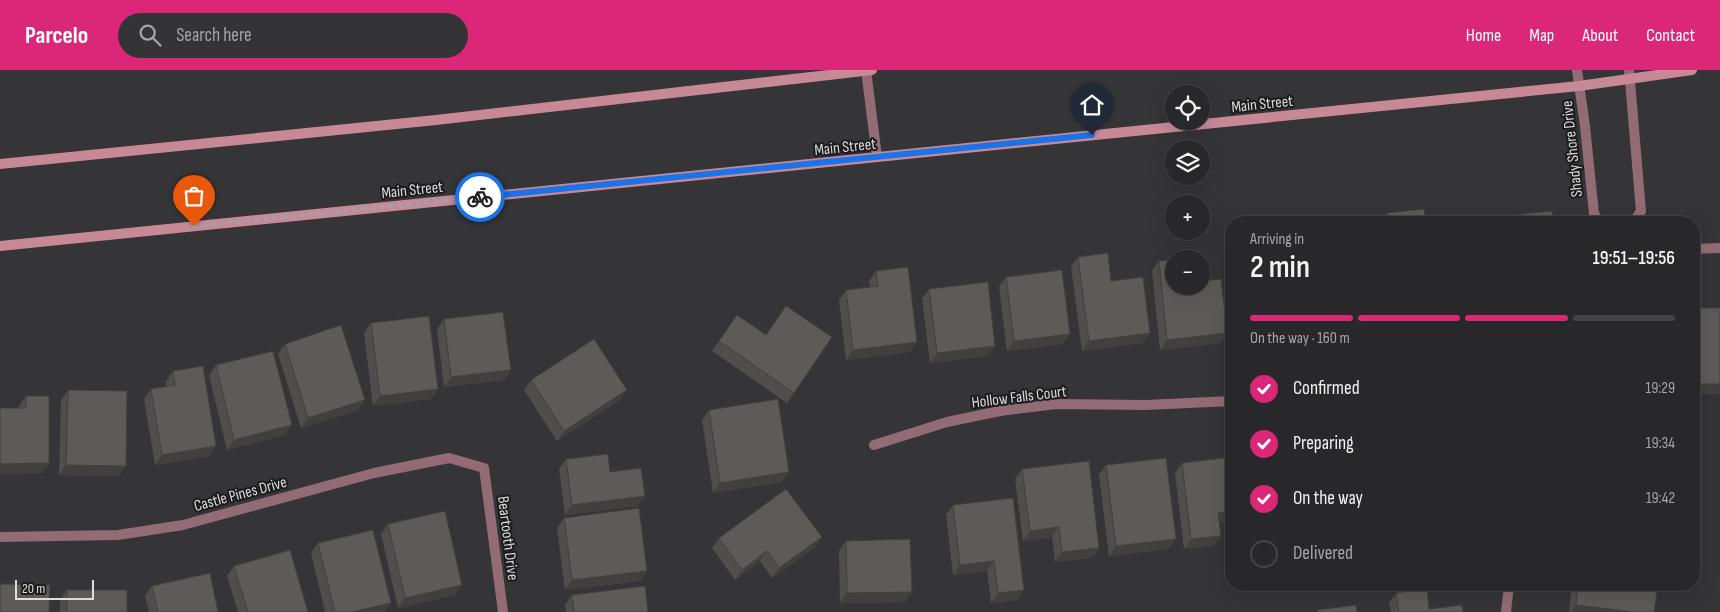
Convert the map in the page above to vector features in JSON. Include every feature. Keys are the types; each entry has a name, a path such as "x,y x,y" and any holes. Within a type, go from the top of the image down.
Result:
{"main road":[{"path":"0,164 436,120 872,70"},
{"name":"Main Street","path":"0,246 1579,86 1629,74 1692,70"}],"street":[{"path":"866,70 878,157"},
{"name":"Shady Shore Drive","path":"1577,70 1596,216"},
{"path":"1629,74 1641,211 1638,216"},
{"path":"1700,248 1720,248"},
{"name":"Hollow Falls Court","path":"874,445 947,422 1000,411 1056,404 1225,401"},
{"name":"Castle Pines Drive","path":"0,537 118,535 183,524 374,473 449,458 484,468"},
{"name":"Beartooth Drive","path":"484,468 503,612"},
{"path":"1506,612 1508,591"}],"building":[{"path":"1424,209 1425,216 1387,216 1387,213"},
{"path":"1552,211 1552,216 1504,216"},
{"path":"1108,253 1111,281 1143,277 1150,333 1089,341 1078,257"},
{"path":"1159,261 1165,261 1165,295 1210,295 1210,280 1221,279 1225,333 1167,340"},
{"path":"908,267 917,342 853,350 846,290 878,286 876,271"},
{"path":"1062,270 1070,334 1014,341 1006,277"},
{"path":"988,282 995,346 937,353 929,289"},
{"path":"786,306 832,337 794,393 719,341 737,315 766,335"},
{"path":"1700,308 1720,308 1720,384 1700,384"},
{"path":"503,312 511,370 451,377 444,319"},
{"path":"429,316 438,389 380,396 371,323"},
{"path":"341,325 365,400 308,418 285,344"},
{"path":"594,339 627,390 564,431 531,380"},
{"path":"273,351 292,425 234,440 216,365"},
{"path":"203,366 216,446 162,455 151,389 175,385 173,371"},
{"path":"68,390 127,391 126,466 66,465"},
{"path":"26,396 49,396 49,463 0,464 0,408 26,408"},
{"path":"778,399 789,472 720,483 709,410"},
{"path":"608,454 610,472 641,468 645,496 572,505 566,459"},
{"path":"1166,458 1176,539 1116,546 1106,465"},
{"path":"1225,458 1225,512 1218,513 1221,536 1191,539 1182,463"},
{"path":"1089,461 1099,548 1062,552 1059,527 1030,531 1022,469"},
{"path":"786,489 822,537 779,568 767,551 742,570 719,538"},
{"path":"1013,498 1024,590 998,593 994,561 960,565 953,505"},
{"path":"639,508 647,571 572,580 564,518"},
{"path":"445,511 462,585 405,598 388,524"},
{"path":"373,530 391,603 352,612 335,612 318,543"},
{"path":"910,539 912,592 847,593 846,541"},
{"path":"290,550 308,612 248,612 234,566"},
{"path":"210,573 218,612 158,612 152,586"},
{"path":"0,584 50,585 49,612 0,612"},
{"path":"645,586 648,612 574,612 572,595"},
{"path":"67,590 127,590 127,612 67,612"},
{"path":"1427,591 1429,609 1462,605 1463,612 1399,612 1396,593"},
{"path":"1577,591 1657,591 1654,612 1634,612 1576,605"},
{"path":"1356,605 1357,612 1318,612 1317,610"}],"way so far":[{"path":"194,226 480,197"}],"route":[{"path":"480,197 683,178 1092,135"}]}
